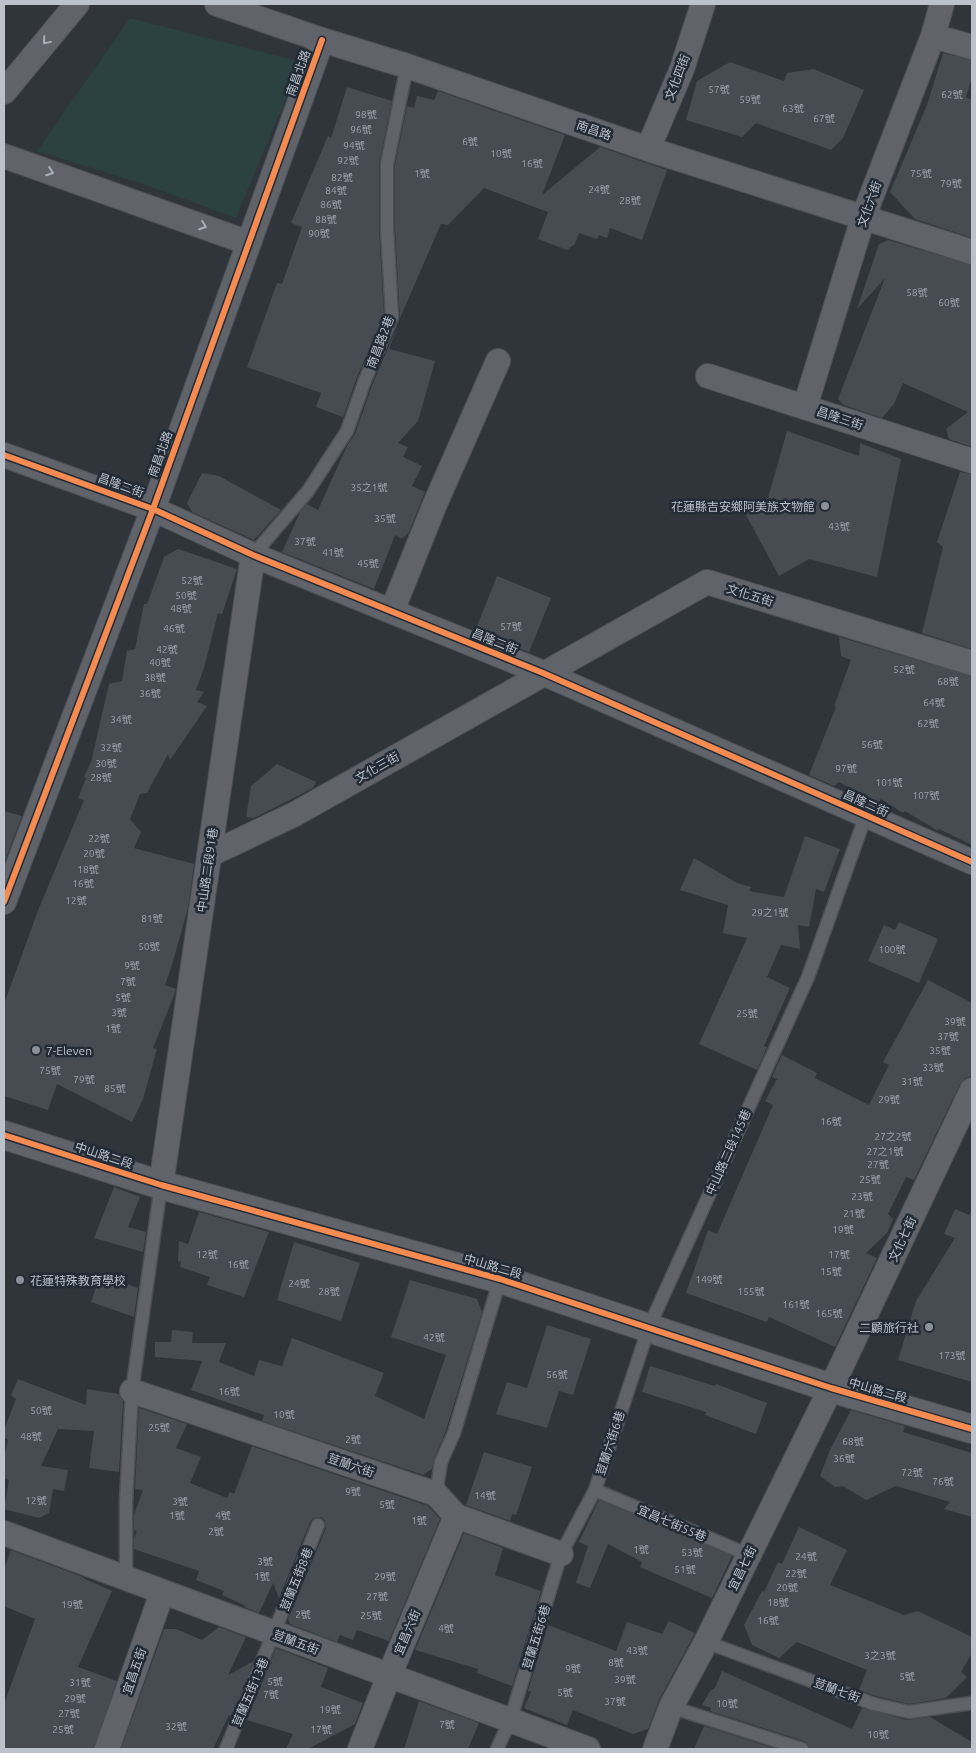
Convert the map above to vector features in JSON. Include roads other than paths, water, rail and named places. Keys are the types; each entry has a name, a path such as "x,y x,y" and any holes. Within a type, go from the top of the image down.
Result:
{"street":[{"path":"4,92 77,4"},
{"name":"南昌路","path":"218,4 322,40 407,66 648,149 972,252"},
{"name":"文化四街","path":"648,149 682,69 703,4"},
{"name":"文化六街","path":"806,407 863,218 933,36 942,4"},
{"path":"933,36 972,47"},
{"name":"南昌北路","path":"4,898 153,509 322,40"},
{"path":"4,156 249,243"},
{"path":"392,612 435,504 498,361"},
{"name":"昌隆三街","path":"708,376 972,461"},
{"name":"昌隆二街","path":"4,455 153,509 253,555 543,673 972,862"},
{"name":"中山路二段91巷","path":"161,1185 253,555"},
{"name":"文化五街","path":"543,673 707,582 972,663"},
{"name":"文化三街","path":"208,855 295,814 543,673"},
{"name":"文化七街","path":"831,1388 972,1090"},
{"name":"中山路二段","path":"4,1135 161,1185 500,1279 831,1388 972,1428"},
{"name":"宜昌七街","path":"655,1749 671,1707 706,1642 831,1388"},
{"name":"荳蘭六街","path":"132,1391 436,1494 456,1516 562,1554"},
{"name":"宜昌六街","path":"360,1749 456,1516"},
{"name":"荳蘭五街","path":"4,1533 126,1580 588,1749"},
{"name":"宜昌五街","path":"107,1749 162,1593"}],"lane":[{"name":"南昌路2巷","path":"253,555 308,491 346,431 392,316 387,228 387,164 407,66"},
{"name":"中山路二段145巷","path":"649,1327 808,977 866,815"},
{"path":"126,1580 126,1501 132,1391 161,1185"},
{"path":"436,1494 441,1462 454,1433 500,1279"},
{"name":"荳蘭六街6巷","path":"562,1554 594,1490 649,1327"},
{"name":"宜昌七街55巷","path":"594,1490 749,1554"},
{"name":"荳蘭五街8巷","path":"274,1634 318,1525"},
{"name":"荳蘭五街6巷","path":"497,1749 510,1721 562,1554"},
{"name":"荳蘭五街13巷","path":"226,1749 274,1634"},
{"name":"荳蘭七街","path":"706,1642 874,1704 909,1712 972,1703"},
{"path":"671,1707 802,1749"}],"place":[{"name":"花蓮縣吉安鄉阿美族文物館","path":"825,506"},
{"name":"7-Eleven","path":"36,1050"},
{"name":"花蓮特殊教育學校","path":"20,1280"},
{"name":"二顧旅行社","path":"929,1327"}]}
